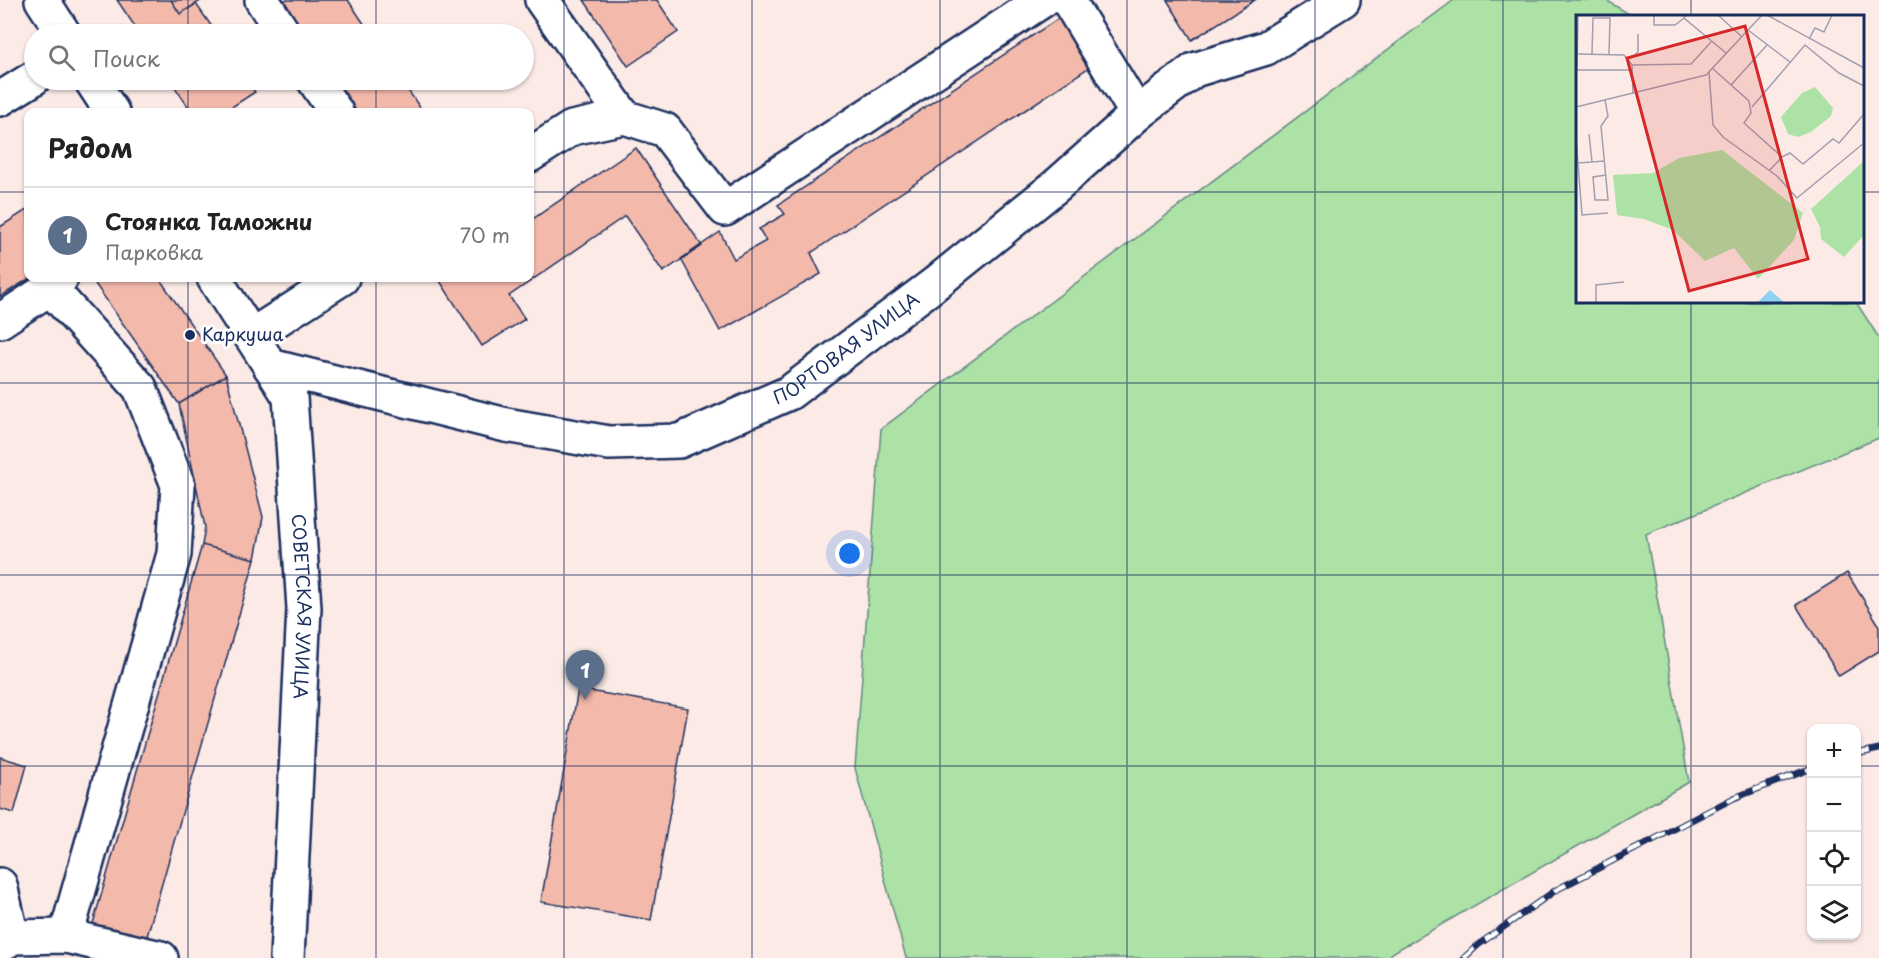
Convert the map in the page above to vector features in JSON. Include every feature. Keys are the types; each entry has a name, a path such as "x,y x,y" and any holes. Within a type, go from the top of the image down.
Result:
{"street":[{"path":"42,0 58,24"},
{"path":"262,0 278,24"},
{"path":"542,0 624,117"},
{"path":"534,152 572,128 624,117 665,130 724,209 1043,0"},
{"path":"1068,0 1137,114"},
{"name":"ПОРТОВАЯ УЛИЦА","path":"270,366 506,425 609,443 680,441 789,393 932,286 1056,186 1137,114 1194,70 1266,48 1343,0"},
{"path":"0,99 24,84"},
{"path":"97,90 108,108"},
{"path":"321,90 333,108"},
{"name":"СОВЕТСКАЯ УЛИЦА","path":"217,282 290,397 304,608 287,958"},
{"path":"251,336 336,282"},
{"path":"0,321 55,283 140,388 178,485 174,555 66,936"},
{"path":"0,885 6,942 66,936 100,951 161,958"}],"green space":[{"path":"1454,0 1606,0 1630,15 1576,15 1576,303 1857,303 1879,338 1879,438 1646,534 1689,782 1392,953 1389,958 906,958 855,768 881,429"}],"building":[{"path":"117,0 171,0 180,14 196,4 210,24 133,24"},
{"path":"171,0 202,0 180,14"},
{"path":"282,0 348,0 364,24 298,24"},
{"path":"584,0 657,0 678,32 628,66"},
{"path":"1167,0 1255,0 1192,40"},
{"path":"1059,18 1091,66 811,253 821,274 720,331 681,259 720,232 734,259 766,241 759,229 785,214 778,205"},
{"path":"177,90 254,90 255,92 230,108 189,108"},
{"path":"342,90 408,90 420,108 354,108"},
{"path":"636,148 702,246 663,272 625,216 534,279 534,218"},
{"path":"24,212 24,282 0,297 0,227"},
{"path":"94,282 162,282 226,375 179,404"},
{"path":"441,282 529,282 509,296 525,319 482,346"},
{"path":"226,375 263,517 255,559 202,545 205,527 179,404"},
{"path":"202,545 255,559 145,943 92,927"},
{"path":"1847,573 1879,625 1879,651 1839,676 1796,605"},
{"path":"578,689 688,708 651,920 541,902"},
{"path":"0,757 27,765 14,813 0,809"}],"railway":[{"path":"1861,753 1879,749"},
{"path":"1464,958 1478,945 1556,890 1734,798 1807,770"}],"place":[{"name":"Каркуша","path":"190,335"},
{"name":"Стоянка Таможни","path":"585,700"}]}
